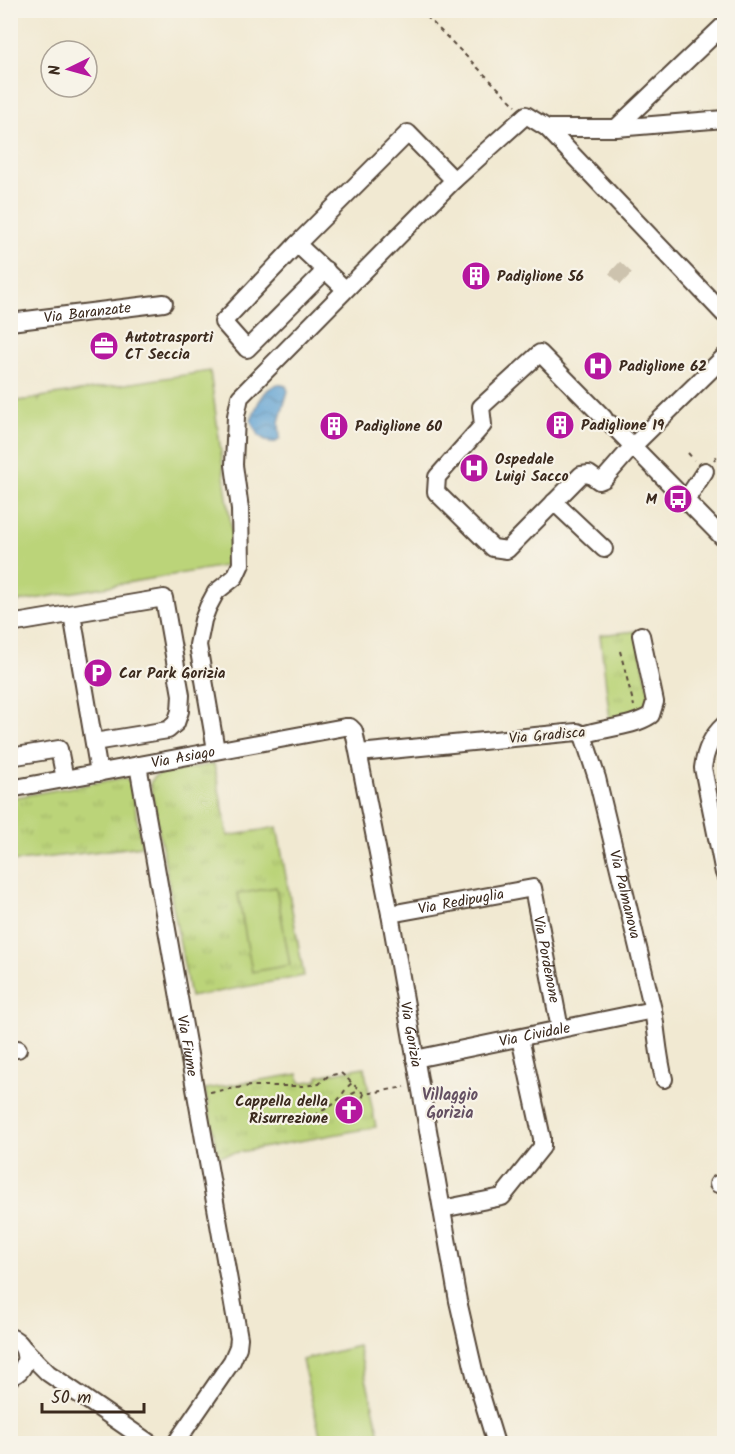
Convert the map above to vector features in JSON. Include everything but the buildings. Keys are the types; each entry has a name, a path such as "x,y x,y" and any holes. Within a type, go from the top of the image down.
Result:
{"street":[{"path":"616,128 724,26"},
{"path":"216,750 198,645 208,607 216,592 235,577 241,564 240,509 234,465 236,416 240,397 454,180 526,115 547,128 724,314"},
{"path":"547,128 616,128 724,119"},
{"path":"326,270 247,349 223,322 297,244 408,134 454,180"},
{"path":"297,244 345,289"},
{"name":"Via Baranzate","path":"10,322 164,303"},
{"path":"724,357 632,447 604,479 599,481 589,474 581,475 507,550 493,548 436,492 437,477 483,425 482,407 540,353 632,447 724,539"},
{"path":"686,500 705,471"},
{"path":"554,502 604,549"},
{"path":"10,624 164,598 181,695 180,711 176,723 168,730 94,741"},
{"path":"72,614 99,773"},
{"path":"639,722 651,715 655,702 641,635"},
{"name":"Via Gradisca","path":"359,753 577,732 583,735 639,722"},
{"path":"724,725 717,732 705,754 703,768 724,873"},
{"name":"Via Asiago","path":"10,789 345,727 350,727 354,731"},
{"name":"Via Gorizia","path":"354,731 390,914 458,1301 475,1375 496,1443"},
{"name":"Via Palmanova","path":"583,735 597,778 653,1010 659,1045 658,1055 664,1079"},
{"path":"10,757 59,749 65,779"},
{"name":"Via Fiume","path":"138,765 238,1327 238,1347 232,1361 175,1443"},
{"name":"Via Redipuglia","path":"390,914 533,888"},
{"name":"Via Pordenone","path":"533,888 560,1029"},
{"name":"Via Cividale","path":"415,1059 653,1010"},
{"path":"442,1209 502,1197 542,1148 542,1138 520,1038"},
{"path":"10,1337 19,1341 48,1373 151,1443"},
{"path":"16,1374 26,1359 24,1349"},
{"path":"16,1374 35,1370 48,1373"}],"path":[{"path":"420,10 526,115"},
{"path":"688,453 692,458"},
{"path":"621,651 639,722"},
{"path":"196,1095 250,1086 319,1084 328,1076 341,1073 364,1094"},
{"path":"315,1116 334,1104 352,1083"},
{"path":"364,1094 420,1085"},
{"path":"350,1103 352,1094 360,1090"},
{"path":"355,1101 362,1099 364,1094"}],"green space":[{"path":"210,371 236,564 11,603 10,402 39,398 39,400 41,397"},
{"path":"636,631 651,700 628,717 610,720 600,635"},
{"path":"214,764 228,836 277,827 304,976 190,997 150,783 155,776 160,774"},
{"path":"128,779 131,784 142,846 11,862 11,798"},
{"path":"276,887 290,965 252,972 238,894"},
{"path":"364,1067 376,1127 218,1156 205,1089 298,1074 300,1083 318,1080 318,1076"},
{"path":"358,1346 382,1443 322,1443 302,1360"}],"water":[{"path":"278,384 286,386 288,391 279,422 280,438 270,443 259,436 251,421 264,394 272,386"}],"tunnel":[{"path":"615,279 627,266"}],"place":[{"name":"Padiglione 56","path":"476,276"},
{"name":"Autotrasporti CT Seccia","path":"104,346"},
{"name":"Padiglione 62","path":"598,366"},
{"name":"Padiglione 19","path":"560,425"},
{"name":"Padiglione 60","path":"334,426"},
{"name":"Ospedale Luigi Sacco","path":"474,468"},
{"name":"M","path":"678,499"},
{"name":"Car Park Gorizia","path":"98,673"},
{"name":"Cappella della Risurrezione","path":"349,1110"}],"district":[{"name":"Villaggio Gorizia","path":"450,1103"}]}
